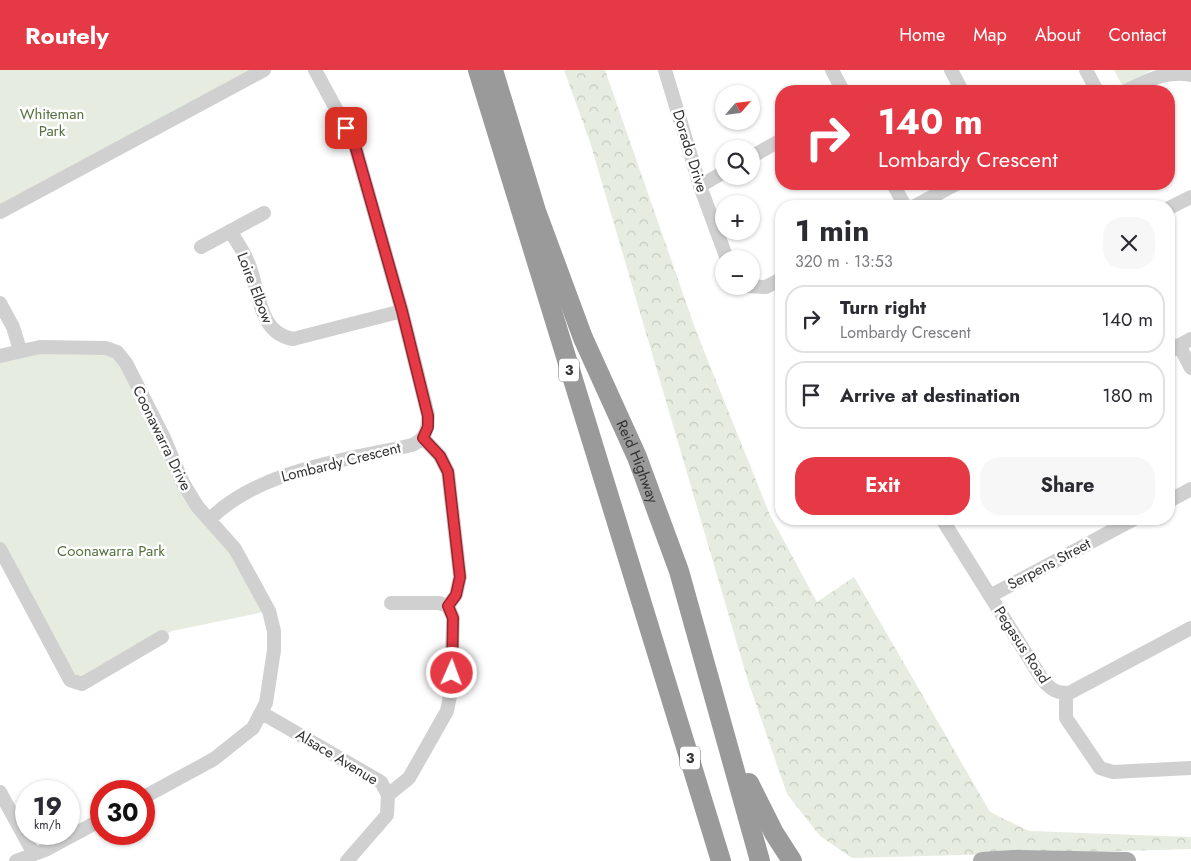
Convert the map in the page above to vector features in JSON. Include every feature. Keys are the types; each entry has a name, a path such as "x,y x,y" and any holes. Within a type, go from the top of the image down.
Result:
{"highway":[{"name":"3","path":"478,70 717,856"},
{"name":"Reid Highway","path":"493,70 536,212 583,338 637,457 679,571 760,861"},
{"path":"679,571 699,605 747,779 769,825 792,861"}],"main road":[{"path":"982,861 1013,859 1127,861"}],"street":[{"path":"0,212 264,70"},
{"path":"314,70 354,142 402,311 428,416 428,427 423,438 440,456 448,472 460,577 456,595 448,606"},
{"name":"Dorado Drive","path":"665,70 700,186 724,250"},
{"path":"832,70 840,85"},
{"path":"951,70 959,85"},
{"path":"1086,70 1094,85"},
{"path":"1138,85 1165,71 1181,71 1191,75"},
{"path":"760,152 775,143"},
{"path":"700,186 715,177"},
{"path":"925,200 945,190"},
{"path":"1175,205 1191,197"},
{"path":"201,247 264,213"},
{"name":"Loire Elbow","path":"230,231 249,263 266,321 271,330 281,337 293,339 402,311"},
{"path":"760,287 766,287 775,282"},
{"path":"0,303 13,327 20,350"},
{"path":"1179,345 1191,368"},
{"name":"Coonawarra Drive","path":"0,356 20,350 40,348 106,348 116,352 126,363 164,438 183,483 210,520 235,549 269,611 274,631 274,650 266,703 253,728 214,759 155,791"},
{"name":"Lombardy Crescent","path":"210,520 222,506 279,476 412,445 423,438"},
{"path":"1175,497 1191,489"},
{"name":"Pegasus Road","path":"946,525 1047,686 1066,693 1191,628"},
{"name":"Serpens Street","path":"990,596 1123,525"},
{"path":"0,549 70,680 82,684 162,637"},
{"path":"388,796 409,778 447,711 451,691 453,618 448,606 439,603 391,602"},
{"path":"1066,693 1066,718 1100,768 1106,772 1191,768"},
{"name":"Alsace Avenue","path":"262,713 381,782 388,796 387,815 346,861"},
{"path":"0,792 34,854"},
{"path":"16,861 90,826"}],"green space":[{"name":"Whiteman Park","path":"0,70 259,70 0,210"},
{"path":"564,70 605,70 696,331 770,515 817,602 854,577 990,812 1029,831 1191,837 1191,849 852,858 820,836 787,794 748,681 590,142"},
{"path":"1114,70 1152,70 1122,85"},
{"name":"Coonawarra Park","path":"20,350 117,352 164,438 269,611 172,631 82,684 70,677 0,549 0,356"}],"route":[{"path":"346,128 354,142 402,311 424,398 428,416 428,427 423,438 440,456 448,472 460,577 456,595 448,606 453,618 452,673"}]}
